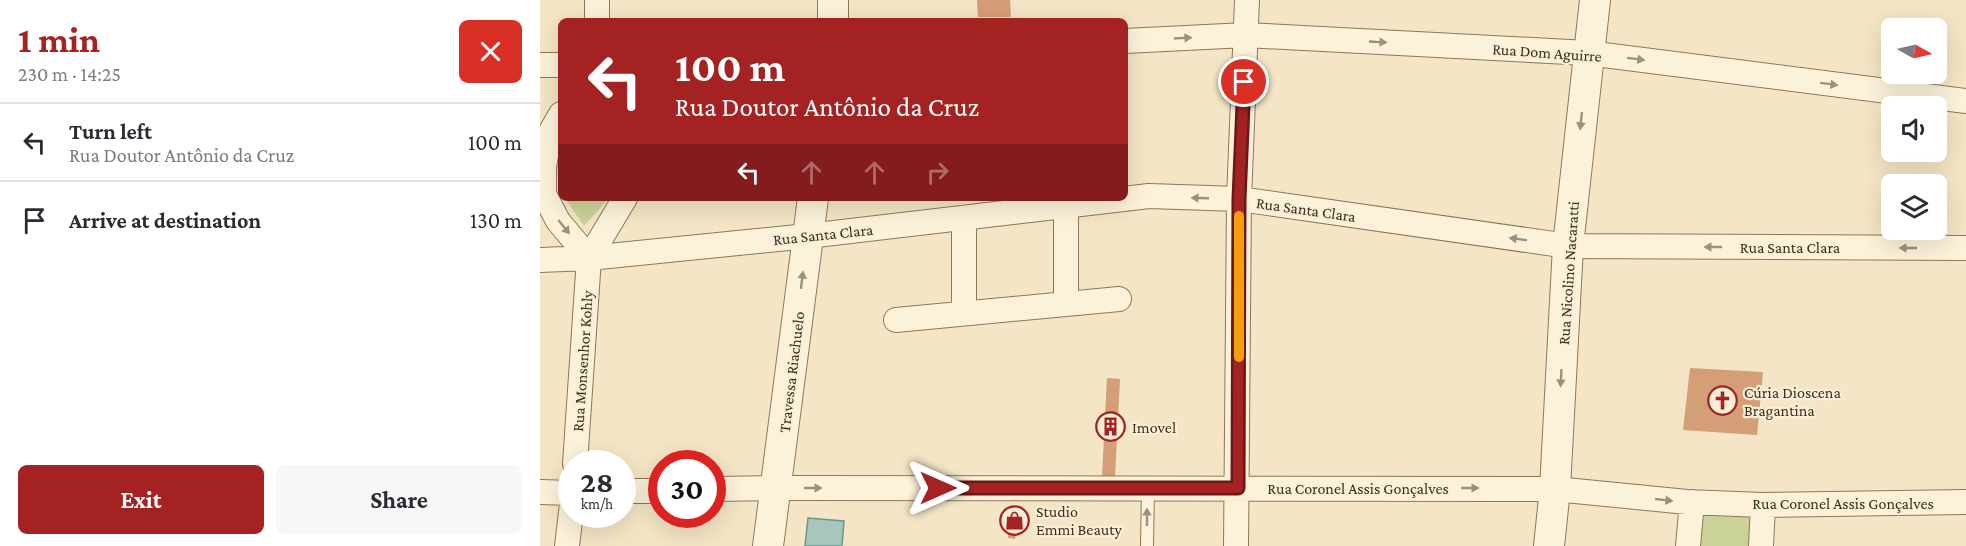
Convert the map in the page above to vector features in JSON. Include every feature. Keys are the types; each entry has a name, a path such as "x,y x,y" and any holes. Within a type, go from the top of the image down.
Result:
{"street":[{"path":"597,0 597,18"},
{"path":"833,0 833,18"},
{"path":"1236,546 1239,199 1246,0"},
{"name":"Rua Nicolino Nacaratti","path":"1549,546 1555,489 1568,246 1594,0"},
{"name":"Rua Dom Aguirre","path":"1128,41 1246,35 1587,53 1966,101"},
{"path":"540,65 558,65"},
{"path":"558,119 550,133 544,166 544,194 558,220 589,258"},
{"name":"Rua Santa Clara","path":"1128,199 1149,196 1239,199 1568,246 1966,248"},
{"name":"Rua Monsenhor Kohly","path":"576,450 589,258 623,201"},
{"name":"Travessa Riachuelo","path":"768,546 813,201"},
{"name":"Rua Santa Clara","path":"540,260 589,258 808,236 1108,201"},
{"path":"1066,206 1066,304"},
{"path":"964,218 964,313"},
{"path":"896,320 1119,299"},
{"name":"Rua Coronel Assis Gonçalves","path":"726,489 1555,489 1692,502 1763,505 1966,502"},
{"path":"540,492 558,493"},
{"path":"1688,546 1692,502"},
{"path":"1761,546 1763,505"},
{"path":"567,546 569,528"}],"lane":[{"path":"1147,546 1148,488"}],"green space":[{"path":"558,138 558,181 554,149"},
{"path":"567,201 606,201 584,226"},
{"path":"1698,509 1759,512 1757,546 1695,546"}],"water":[{"path":"808,518 844,521 842,546 805,546"}],"building":[{"path":"977,0 1010,0 1011,17 978,17"},
{"name":"Cúria Dioscena Bragantina","path":"1690,368 1763,372 1757,435 1683,430"},
{"name":"Imovel","path":"1107,378 1120,379 1115,476 1102,476"},
{"path":"1010,507 1022,510 1015,539 1008,538"}],"slow traffic":[{"path":"1239,216 1239,357"}],"place":[{"name":"Cúria Dioscena Bragantina","path":"1723,401"},
{"name":"Imovel","path":"1111,427"},
{"name":"Studio Emmi Beauty","path":"1015,520"}],"route":[{"path":"938,488 1238,488 1239,199 1244,82"}]}
